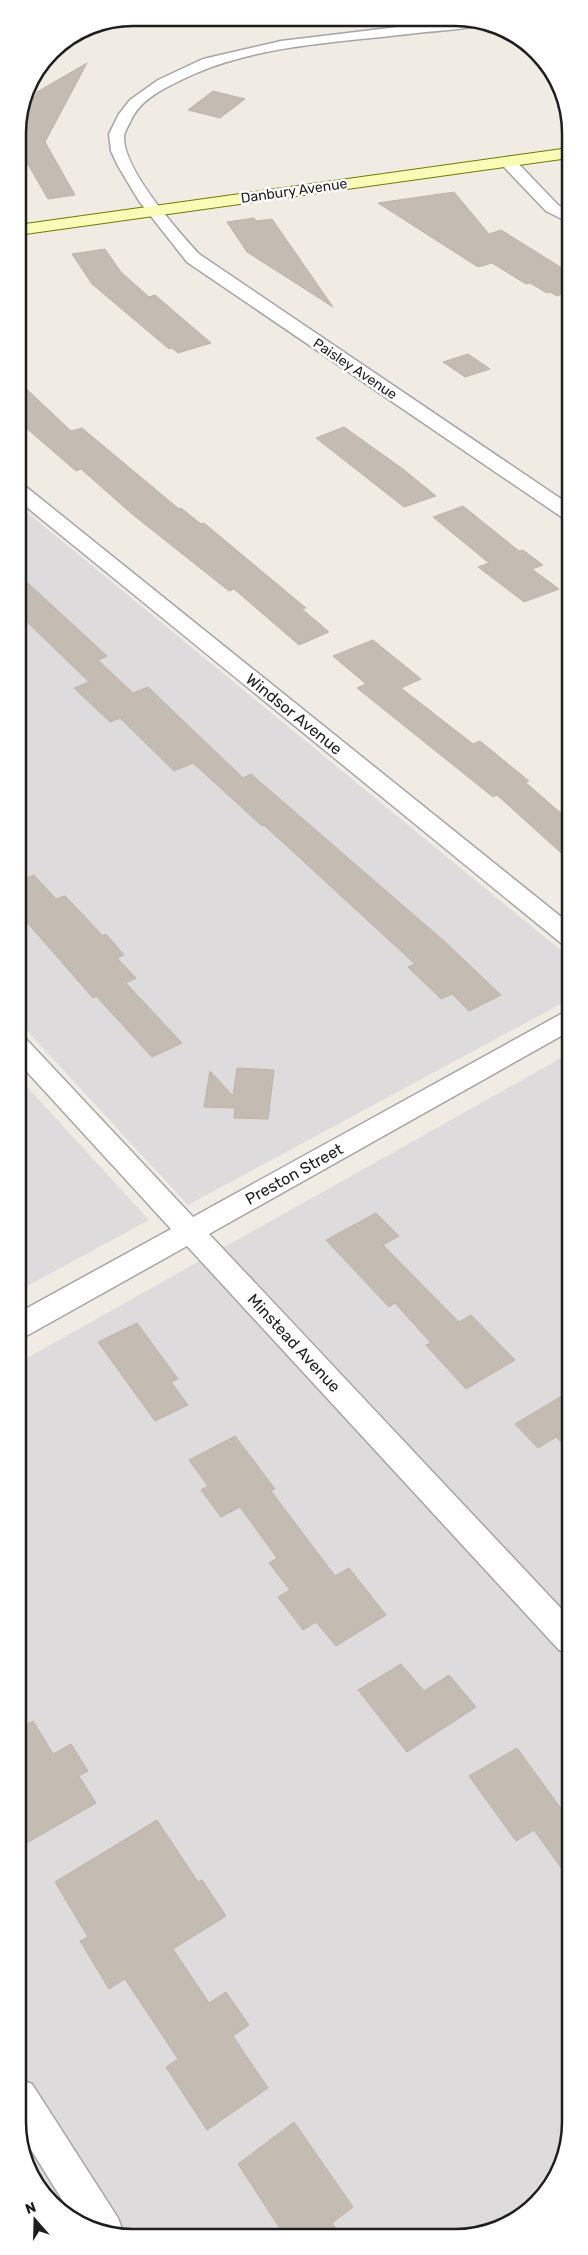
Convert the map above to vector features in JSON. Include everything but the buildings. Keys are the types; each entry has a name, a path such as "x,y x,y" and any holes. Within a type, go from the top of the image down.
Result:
{"street":[{"name":"Paisley Avenue","path":"440,26 288,45 236,54 187,69 139,97 129,108 116,137 122,158 153,210 193,258 562,509"},
{"name":"Danbury Avenue","path":"26,229 562,154"},
{"path":"508,162 552,208 562,214"},
{"name":"Windsor Avenue","path":"26,496 562,931"},
{"name":"Preston Street","path":"26,1323 562,1024"},
{"name":"Minstead Avenue","path":"26,1055 562,1631"},
{"path":"26,2110 98,2223"}],"shaded area":[{"path":"26,512 562,951 562,1003 188,1205 26,1030"},
{"path":"562,1057 562,2129 560,2143 551,2169 544,2181 520,2207 502,2218 469,2228 119,2228 86,2218 68,2207 60,2199 60,2195 56,2195 53,2192 34,2163 27,2136 26,1359"},
{"path":"26,1086 149,1220 26,1287"}]}
